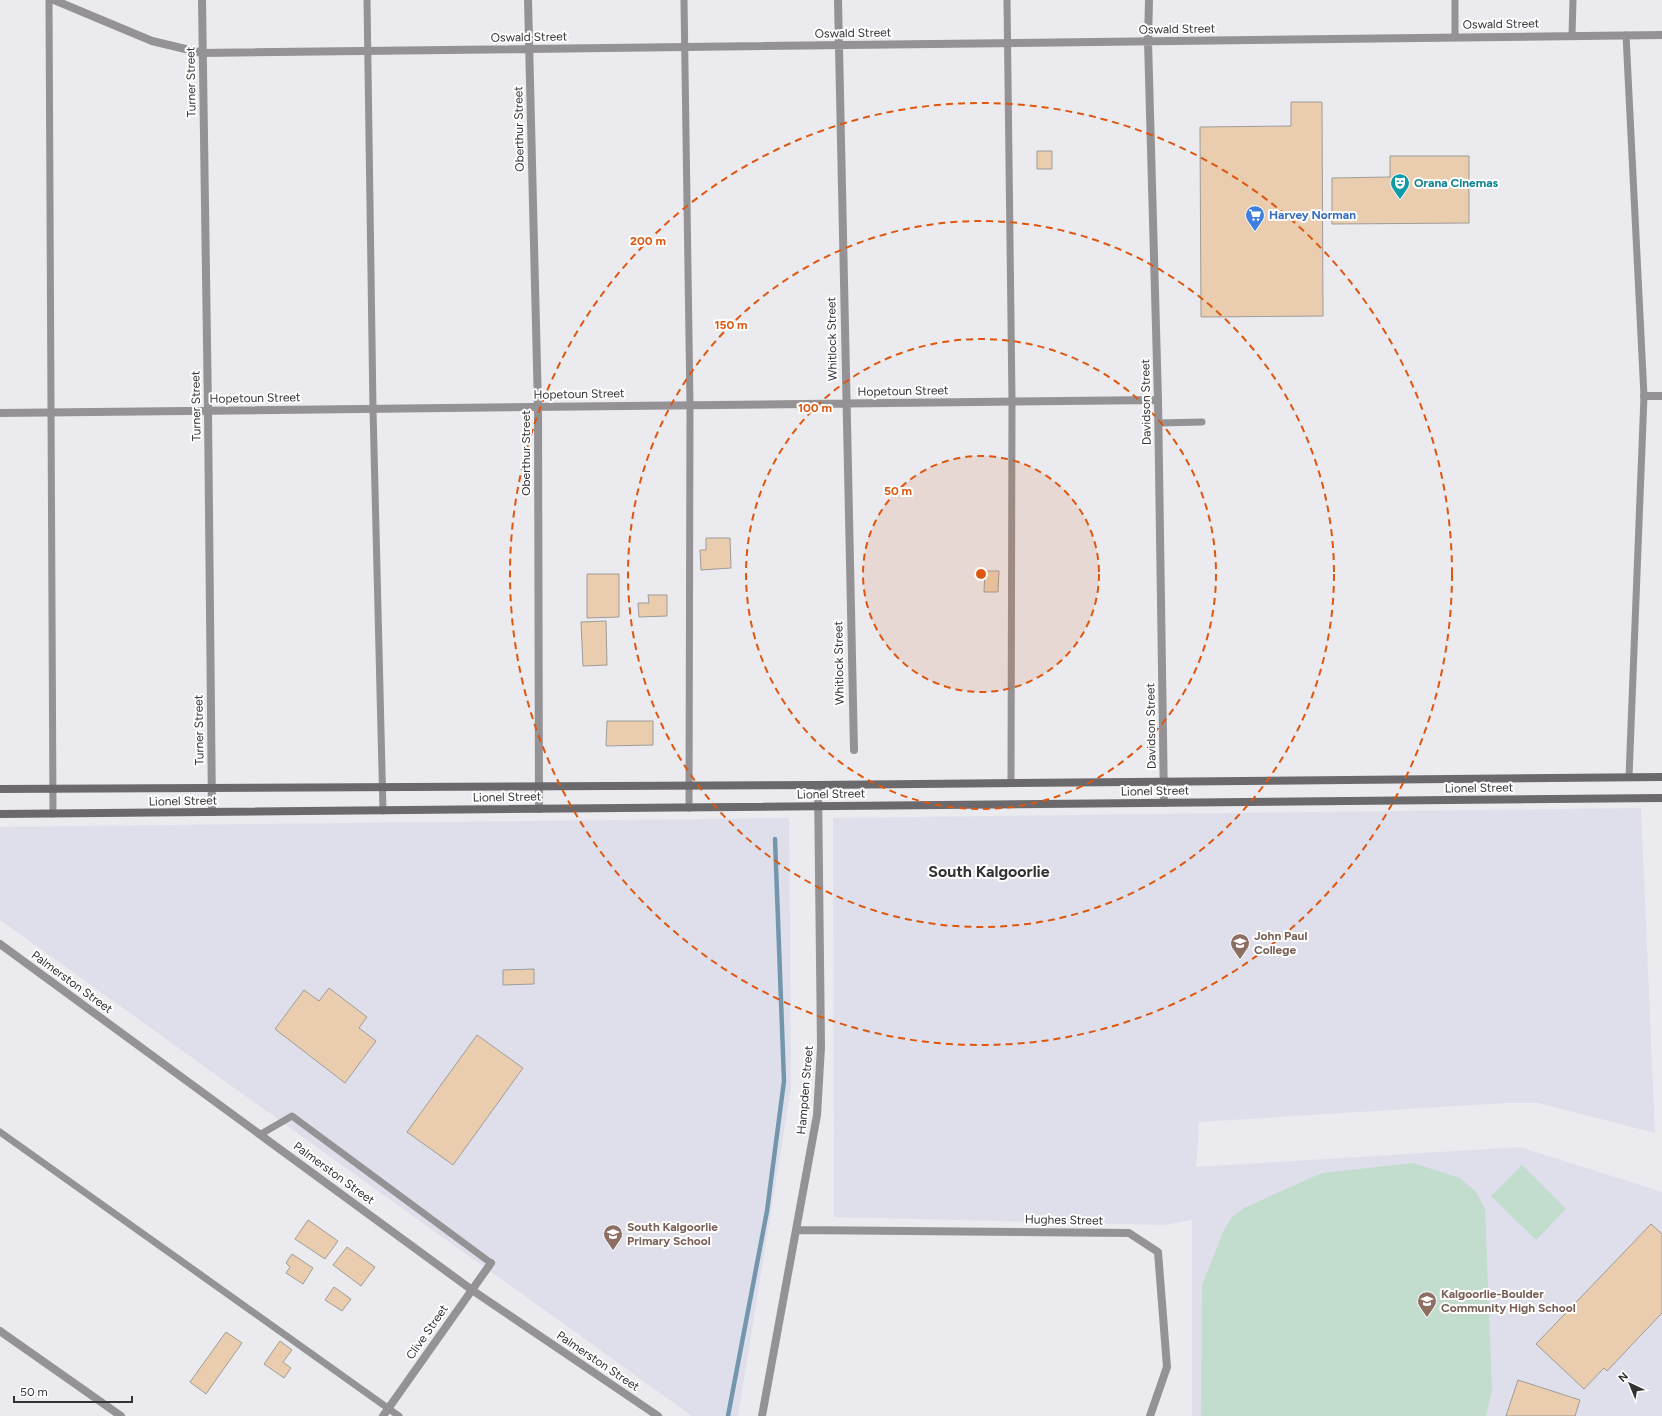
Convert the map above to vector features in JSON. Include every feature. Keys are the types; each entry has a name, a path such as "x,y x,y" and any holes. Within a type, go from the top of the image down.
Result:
{"street":[{"name":"Oswald Street","path":"54,0 152,41 202,53 1662,34"},
{"name":"Turner Street","path":"202,0 212,812"},
{"name":"Oberthur Street","path":"528,0 538,407 539,809"},
{"name":"Whitlock Street","path":"838,0 854,750"},
{"name":"Davidson Street","path":"1149,0 1148,41 1159,423 1164,803"},
{"path":"1644,396 1662,396"},
{"name":"Hopetoun Street","path":"0,413 1158,400"},
{"name":"Lionel Street","path":"0,789 818,785 1662,777"},
{"name":"Hampden Street","path":"762,1416 818,1115 821,1047 818,785"},
{"name":"Lionel Street","path":"0,814 1662,798"},
{"name":"Palmerston Street","path":"0,944 472,1290 658,1416"},
{"name":"Hughes Street","path":"797,1230 1129,1233 1158,1252 1167,1367 1150,1416"},
{"name":"Clive Street","path":"384,1416 491,1263"},
{"path":"0,1331 121,1416"}],"lane":[{"path":"49,0 53,814"},
{"path":"367,0 372,409 383,811"},
{"path":"684,0 690,405 689,808"},
{"path":"1007,0 1012,402 1011,783"},
{"path":"1455,0 1455,37"},
{"path":"1572,36 1573,0"},
{"path":"1626,35 1644,396 1629,777"},
{"path":"1159,423 1202,422"},
{"path":"261,1134 292,1116 491,1263"},
{"path":"0,1132 399,1416"}],"shaded area":[{"name":"John Paul College","path":"1641,808 1655,1133 1539,1103 1505,1103 1199,1122 1196,1167 1520,1147 1662,1192 1662,1416 1192,1416 1192,1220 1164,1225 834,1217 833,818"},
{"name":"South Kalgoorlie Primary School","path":"789,818 791,1087 738,1416 692,1416 0,920 0,827"}],"green space":[{"path":"1413,1163 1460,1178 1476,1192 1485,1209 1492,1390 1486,1416 1201,1416 1202,1285 1224,1230 1232,1217 1244,1208 1322,1173"},
{"path":"1522,1165 1566,1209 1536,1240 1491,1196"}],"building":[{"path":"1291,102 1322,102 1323,316 1201,317 1200,127 1291,126"},
{"path":"1037,151 1052,151 1052,169 1037,169"},
{"name":"Orana Cinemas","path":"1390,156 1469,156 1469,223 1332,224 1332,178 1390,177"},
{"path":"706,538 730,538 731,568 701,570 700,550 706,550"},
{"path":"985,571 999,571 998,592 984,592"},
{"path":"587,574 619,574 619,617 587,618"},
{"path":"648,595 667,595 667,616 639,617 638,603 649,603"},
{"path":"606,621 607,665 583,666 581,622"},
{"path":"607,721 653,721 653,745 606,746"},
{"path":"534,969 534,984 503,985 503,970"},
{"path":"329,988 367,1017 359,1028 376,1041 345,1083 275,1029 304,990 319,1001"},
{"path":"477,1035 523,1068 453,1165 407,1132"},
{"path":"308,1220 338,1241 325,1259 295,1239"},
{"path":"1651,1224 1662,1234 1662,1313 1607,1371 1604,1368 1584,1389 1536,1344"},
{"path":"347,1247 375,1267 361,1286 333,1265"},
{"path":"292,1254 313,1268 303,1284 286,1273 290,1267 286,1263"},
{"path":"334,1287 351,1299 342,1311 325,1300"},
{"path":"226,1332 242,1343 206,1394 190,1382"},
{"path":"280,1341 292,1350 283,1362 291,1368 284,1378 264,1364"},
{"path":"1518,1380 1580,1400 1575,1416 1506,1416"}],"waterway":[{"path":"728,1416 767,1211 784,1081 775,839"}],"place":[{"name":"Orana Cinemas","path":"1400,200"},
{"name":"Harvey Norman","path":"1255,232"},
{"name":"John Paul College","path":"1240,960"},
{"name":"South Kalgoorlie Primary School","path":"613,1251"},
{"name":"Kalgoorlie-Boulder Community High School","path":"1427,1318"}],"district":[{"name":"South Kalgoorlie","path":"989,871"}]}
